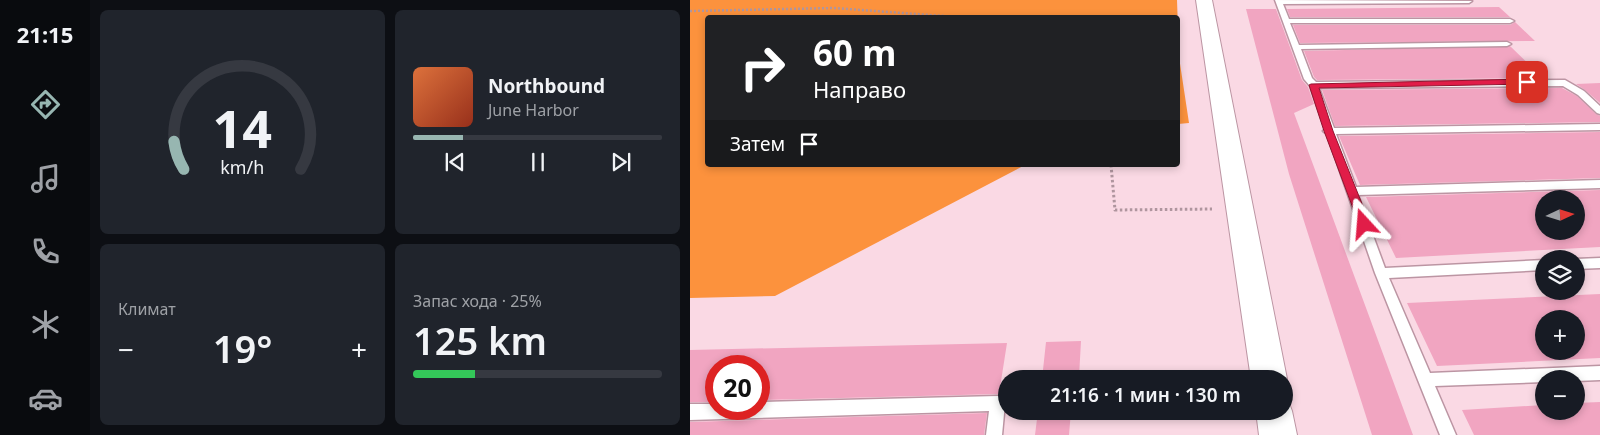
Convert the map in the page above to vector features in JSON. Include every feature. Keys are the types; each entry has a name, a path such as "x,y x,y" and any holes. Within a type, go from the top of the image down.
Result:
{"street":[{"path":"1204,0 1267,370"},
{"path":"1276,420 1278,435"}],"lane":[{"path":"1448,435 1381,273 1353,191 1328,131 1314,85 1308,79 1287,21 1282,16 1279,1 1469,1"},
{"path":"1287,21 1510,21"},
{"path":"1296,47 1507,44"},
{"path":"1314,85 1565,83 1581,93 1600,111"},
{"path":"1328,131 1600,126"},
{"path":"1353,191 1600,184"},
{"path":"1585,263 1600,262"},
{"path":"1381,273 1535,265"},
{"path":"1424,380 1600,373"},
{"path":"690,412 998,403 994,435"}],"path":[{"path":"690,11 834,8 930,15"},
{"path":"1111,167 1115,210 1240,209"}],"shaded area":[{"path":"690,0 1177,0 1178,15 705,15 705,167 1021,167 775,296 690,298"},
{"path":"1180,64 1189,123 1180,124"}],"building":[{"path":"1499,7 1510,17 1290,17 1287,9"},
{"path":"1246,9 1276,9 1302,80 1308,87 1314,104 1294,113 1413,435 1372,435 1289,174"},
{"path":"1515,22 1535,41 1300,43 1293,25 1510,25"},
{"path":"1510,46 1543,78 1317,80 1314,77 1304,51"},
{"path":"1600,83 1600,103 1576,84"},
{"path":"1562,88 1577,96 1600,116 1600,122 1335,126 1322,90"},
{"path":"1600,132 1600,178 1360,185 1339,136"},
{"path":"1585,190 1600,190 1600,247 1396,258 1366,197 1535,192 1535,240 1585,240"},
{"path":"1600,294 1600,358 1585,359 1585,310 1535,310 1535,360 1559,360 1437,366 1407,303 1535,297 1535,300 1585,300 1585,295"},
{"path":"1081,341 1079,370 1043,370 1046,342"},
{"path":"1007,343 1003,370 998,370 998,394 770,400 770,355 705,355 705,402 690,402 690,350"},
{"path":"1600,402 1600,435 1474,435 1462,410 1535,406 1535,420 1585,420 1585,403"},
{"path":"987,413 984,435 690,435 690,422"},
{"path":"1037,420 1070,420 1069,435 1035,435"}],"route":[{"path":"1364,224 1353,191 1328,131 1314,85 1527,82"}]}
